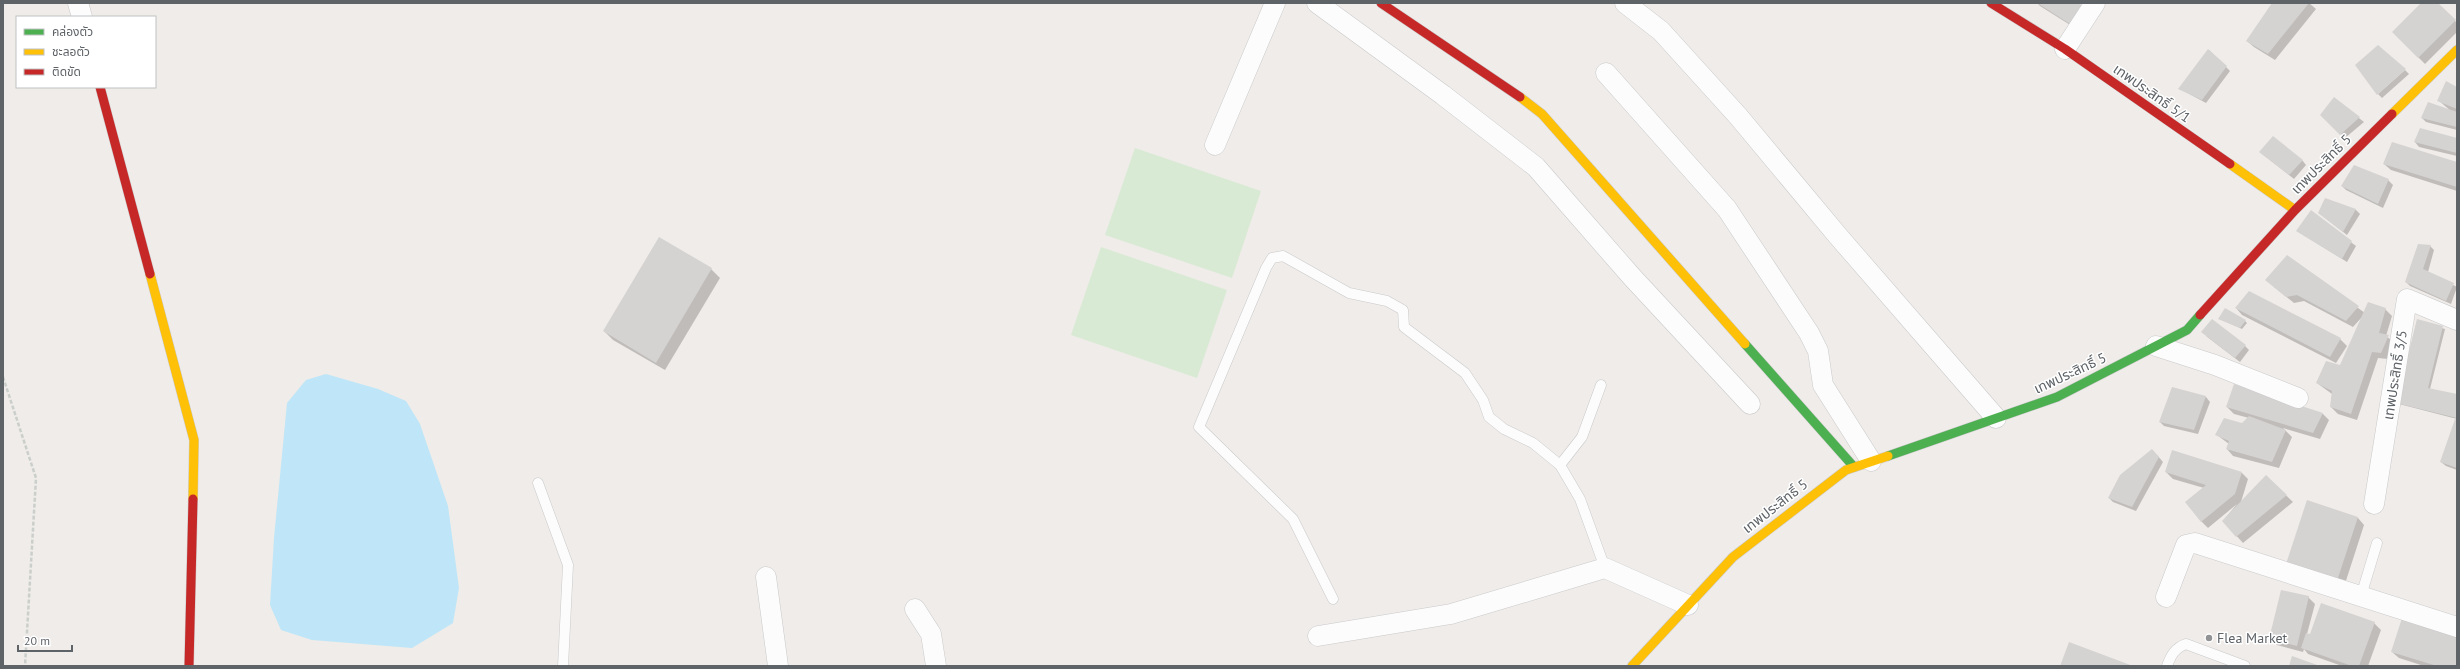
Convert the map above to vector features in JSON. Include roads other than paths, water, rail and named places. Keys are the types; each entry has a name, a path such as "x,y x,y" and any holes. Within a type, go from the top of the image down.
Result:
{"street":[{"path":"78,3 82,16"},
{"path":"1215,145 1275,3"},
{"path":"1317,3 1443,95 1536,167 1632,276 1750,404"},
{"path":"1381,3 1525,100 1542,114 1863,464"},
{"path":"1625,3 1661,31 1738,116 1838,236 1996,418"},
{"name":"เทพประสิทธิ์ 5/1","path":"1991,3 2065,49 2294,210"},
{"path":"2065,49 2095,3"},
{"name":"เทพประสิทธิ์ 5","path":"1632,666 1732,557 1846,470 2057,397 2187,330 2294,210 2457,50"},
{"path":"1606,73 1726,209 1809,333 1818,351 1823,385 1863,464"},
{"path":"100,88 194,440 189,666"},
{"name":"เทพประสิทธิ์ 3/5","path":"2374,504 2407,299 2457,320"},
{"path":"2156,346 2215,365 2298,398"},
{"path":"2166,597 2186,545 2190,542 2457,627"},
{"path":"1318,636 1451,614 1606,568 1688,605"},
{"path":"766,577 778,666"},
{"path":"915,609 931,634 936,666"}],"lane":[{"path":"1333,599 1293,519 1199,427 1272,258 1283,256 1349,293 1387,302 1403,310 1404,327 1464,373 1483,400 1489,417 1504,429 1533,442 1560,465 1580,500 1606,568"},
{"path":"1560,465 1582,437 1601,385"},
{"path":"538,483 568,565 563,666"},
{"path":"2361,596 2376,543"},
{"path":"2167,666 2171,654 2186,644 2245,666"}],"water":[{"path":"326,374 378,389 406,401 420,424 448,506 459,588 453,623 412,648 312,640 281,630 270,605 274,538 287,403 306,380"}],"place":[{"name":"Flea Market","path":"2209,638"}]}
